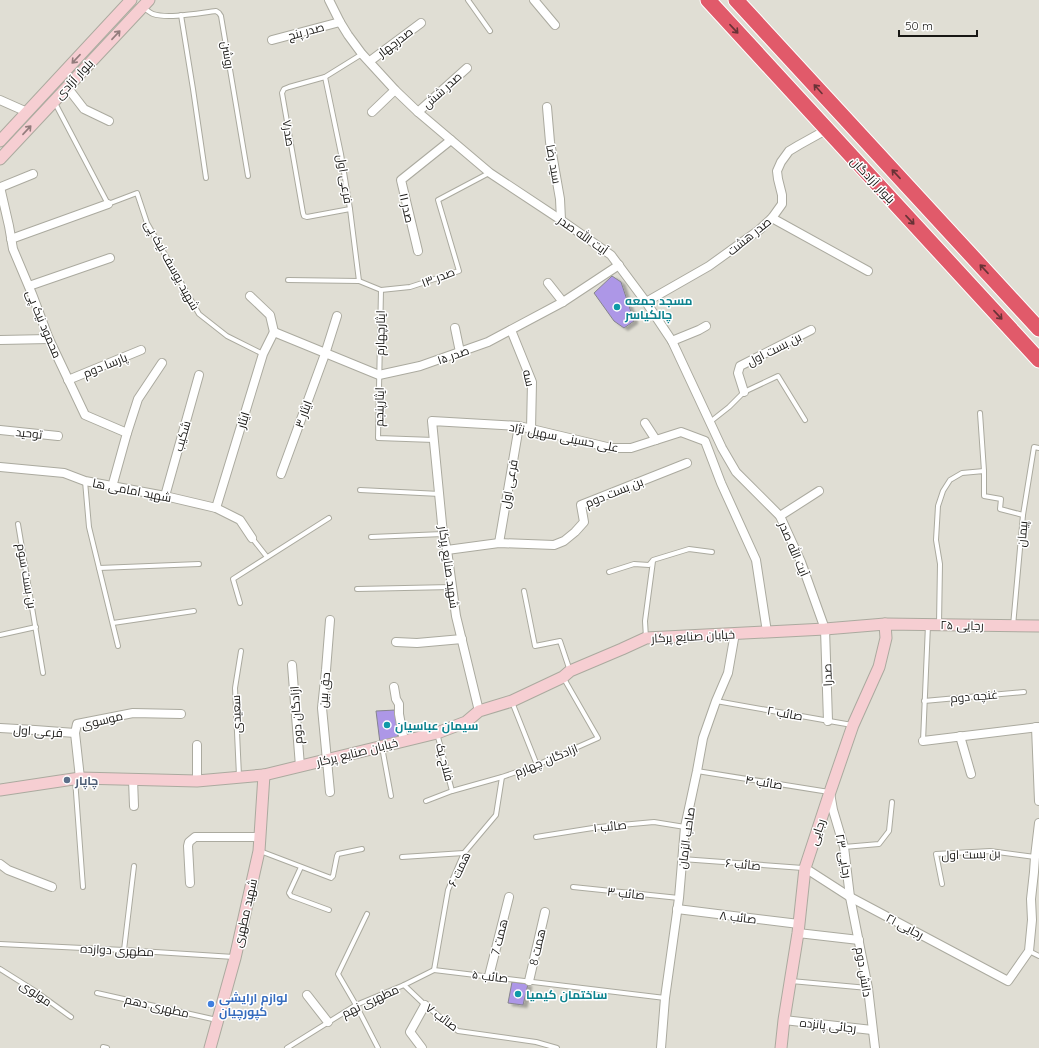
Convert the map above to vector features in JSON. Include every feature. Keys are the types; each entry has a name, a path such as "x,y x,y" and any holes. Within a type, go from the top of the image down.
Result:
{"highway":[{"name":"بلوار آزادگان","path":"708,0 1039,360"},
{"name":"بلوار آزادگان","path":"736,0 1039,328"},
{"path":"826,130 844,118"}],"street":[{"name":"بلوار آزادی","path":"0,141 131,0"},
{"name":"آیت الله صدر","path":"329,0 348,36 362,54 395,90 418,112 490,173 611,255 619,265 646,302 672,342 709,422 736,472 780,516 801,562 825,629"},
{"path":"534,0 555,25"},
{"name":"بلوار آزادی","path":"0,159 145,4"},
{"name":"صدر پنج","path":"272,40 340,22"},
{"name":"صدرچهار","path":"370,62 421,23"},
{"name":"صدر شش","path":"418,112 467,68"},
{"path":"67,87 84,109 109,120"},
{"path":"372,112 395,90"},
{"path":"0,100 27,112"},
{"name":"سید رضا","path":"547,107 550,142 560,199 561,220"},
{"name":"صدر هشت","path":"646,302 709,266 759,230 772,218 782,204 782,195 777,171 781,162 799,145 826,130"},
{"name":"صدر ۱۱","path":"418,251 401,180 451,140"},
{"path":"0,187 33,174"},
{"name":"محمود نیک پی","path":"0,187 13,250 29,286 49,339 85,415 127,433"},
{"path":"11,239 108,204"},
{"path":"772,218 868,271"},
{"path":"29,286 110,258"},
{"name":"صدر ۱۵","path":"380,375 420,366 488,342 562,302 619,265"},
{"path":"548,283 562,302"},
{"path":"250,296 270,315 274,332 325,354 380,375"},
{"name":"ایثار ۳","path":"281,474 325,354 337,316"},
{"path":"672,342 706,326"},
{"path":"455,328 460,352"},
{"name":"سه","path":"511,330 532,382 531,429"},
{"name":"بن بست اول","path":"744,392 738,374 740,366 811,330"},
{"name":"ایثار","path":"216,508 263,354 274,332"},
{"path":"0,340 49,339"},
{"name":"پارسا دوم","path":"68,380 141,350"},
{"path":"112,487 138,399 162,363"},
{"name":"شکیب","path":"165,496 199,375"},
{"name":"علی حسینی سهیل نژاد","path":"432,421 519,426 611,448 631,448 680,432 705,441 721,483 756,560 767,632"},
{"name":"شهید صنایع پرکار","path":"432,421 443,534 453,587 456,616 479,711"},
{"path":"645,422 656,440"},
{"name":"فرعی اول","path":"499,543 519,426"},
{"name":"توحید","path":"0,430 58,436"},
{"name":"بن بست دوم","path":"447,550 499,543 554,545 564,541 584,522 581,505 687,463"},
{"name":"شهید امامی ها","path":"0,467 64,473 85,481 165,496 216,508 240,520 252,538"},
{"path":"780,516 819,491"},
{"name":"حق بین","path":"330,620 322,708 330,792"},
{"name":"خیابان صنایع پرکار","path":"0,790 77,779 197,781 264,775 437,733 466,722 479,711 512,701 646,638 825,629 886,624"},
{"name":"رجایی ۲۵","path":"886,624 1039,626"},
{"name":"رجایی","path":"781,1048 784,1020 799,929 805,868 853,725 880,667 886,638 886,624"},
{"name":"صدرا","path":"825,629 828,720"},
{"name":"صاحب الزمان","path":"661,1048 665,998 677,909 684,827 703,738 716,701 728,674 735,633"},
{"path":"396,642 417,644 462,639"},
{"name":"ازادگان دوم","path":"292,665 300,766"},
{"path":"394,687 396,700 399,704 399,714 404,741"},
{"name":"موسوی","path":"77,779 75,733 77,724 133,713 181,714"},
{"path":"923,741 1038,727 1039,801"},
{"name":"فرعی اول","path":"0,728 75,733"},
{"path":"960,736 970,774"},
{"path":"197,745 197,781"},
{"name":"شهید مطهری","path":"210,1048 235,958 259,851 264,775"},
{"path":"133,780 134,806"},
{"name":"رجایی ۲۳","path":"830,792 833,810 844,847 850,897"},
{"path":"1029,950 1032,920 1031,900 1039,823"},
{"path":"190,883 188,846 189,842 195,837 259,837"},
{"path":"0,864 8,870 52,887"},
{"name":"رجایی ۲۱","path":"805,868 850,897 1008,980 1029,950"},
{"name":"همت 7","path":"489,976 509,897"},
{"name":"دانش دوم","path":"850,897 868,988 874,1048"},
{"name":"صائب ۸","path":"677,909 859,940"},
{"name":"همت 8","path":"529,981 545,912"},
{"path":"308,995 328,1022"},
{"path":"422,1048 410,1032 425,1004"},
{"name":"رجائی پانزده","path":"784,1020 872,1030"}],"lane":[{"path":"468,0 490,31"},
{"name":"روشن","path":"145,4 153,14 181,15 216,11 221,16 248,176"},
{"path":"181,15 206,178"},
{"name":"صدر۷","path":"350,208 307,217 302,213 282,93 284,89 289,87 325,77 362,54"},
{"name":"فرعی اول","path":"325,77 341,154 350,208 359,281"},
{"path":"54,100 108,204"},
{"name":"صدر ۱۳","path":"288,280 359,281 381,290 410,287 459,271 438,200 490,173"},
{"name":"شهید یوسف نیک پی","path":"108,204 137,193 148,223 199,314 227,336 263,354"},
{"name":"ایثارچهارم","path":"380,375 381,290"},
{"name":"ایثارپنجم","path":"380,375 378,438 435,440"},
{"path":"709,422 730,407 744,392 778,376 805,420"},
{"path":"980,413 984,471 984,496 1001,499 1000,509 1023,515"},
{"name":"پیمان","path":"1013,626 1023,515 1034,447 1039,448"},
{"path":"923,741 924,701 940,564 936,540 938,506 943,491 950,480 962,473 984,471"},
{"path":"85,481 88,528 118,646"},
{"path":"360,490 440,494"},
{"path":"240,603 233,579 329,518"},
{"name":"بن بست سوم","path":"18,524 44,673"},
{"path":"371,537 443,534"},
{"path":"252,538 266,557"},
{"path":"609,572 634,564 649,565 653,560 689,549 712,552"},
{"path":"646,638 645,621 653,560"},
{"path":"99,568 199,564"},
{"path":"357,589 453,587"},
{"path":"524,591 535,646 560,641 567,674"},
{"path":"112,623 194,611"},
{"path":"0,635 36,627"},
{"name":"سعیدی","path":"239,777 235,688 241,651"},
{"name":"ازادگان چهارم","path":"426,802 452,791 502,777 537,765 598,738 567,674"},
{"name":"غنچه دوم","path":"924,701 1024,692"},
{"path":"512,701 537,765"},
{"name":"صائب ۲","path":"716,701 853,725"},
{"name":"فلاح یک","path":"437,733 452,791"},
{"path":"382,746 391,796"},
{"name":"صائب ۴","path":"697,771 830,792"},
{"name":"همت ۶","path":"434,970 448,890 464,853 496,815 502,777"},
{"path":"77,779 83,887"},
{"path":"844,847 879,844 889,830 892,802"},
{"name":"صائب ۱","path":"536,836 599,827 654,822 684,827"},
{"path":"259,851 331,878 333,876 338,854 362,849"},
{"name":"بن بست اول","path":"942,884 936,854 990,851 1035,857"},
{"path":"402,857 464,853"},
{"name":"صائب ۶","path":"682,859 805,868"},
{"path":"124,950 134,866"},
{"path":"301,867 290,893 291,896 329,910"},
{"name":"صائب ۳","path":"573,887 678,898"},
{"path":"367,914 338,974 378,1048"},
{"name":"مطهری دوازده","path":"0,944 124,950 235,958"},
{"path":"1029,950 1039,956"},
{"name":"مولوی","path":"0,969 35,991 71,1017"},
{"name":"صائب ۵","path":"434,970 665,998"},
{"name":"مطهری نهم","path":"287,1048 356,1005 404,985 434,970"},
{"path":"791,981 868,988"},
{"name":"صائب ۷","path":"404,985 458,1031 536,1042 557,1048"},
{"name":"مطهری دهم","path":"97,993 217,1020"}],"building":[{"name":"مسجد جمعه چالکیاسر","path":"612,276 621,282 634,321 624,328 614,321 594,293"},
{"name":"سیمان عباسیان","path":"396,710 398,738 380,743 376,711"},
{"name":"ساختمان کیمیا","path":"512,982 528,984 523,1005 508,1003"}],"place":[{"name":"مسجد جمعه چالکیاسر","path":"617,307"},
{"name":"سیمان عباسیان","path":"387,725"},
{"name":"چاپار","path":"67,780"},
{"name":"ساختمان کیمیا","path":"518,994"},
{"name":"لوازم ارایشی کپورچیان","path":"211,1004"}]}
